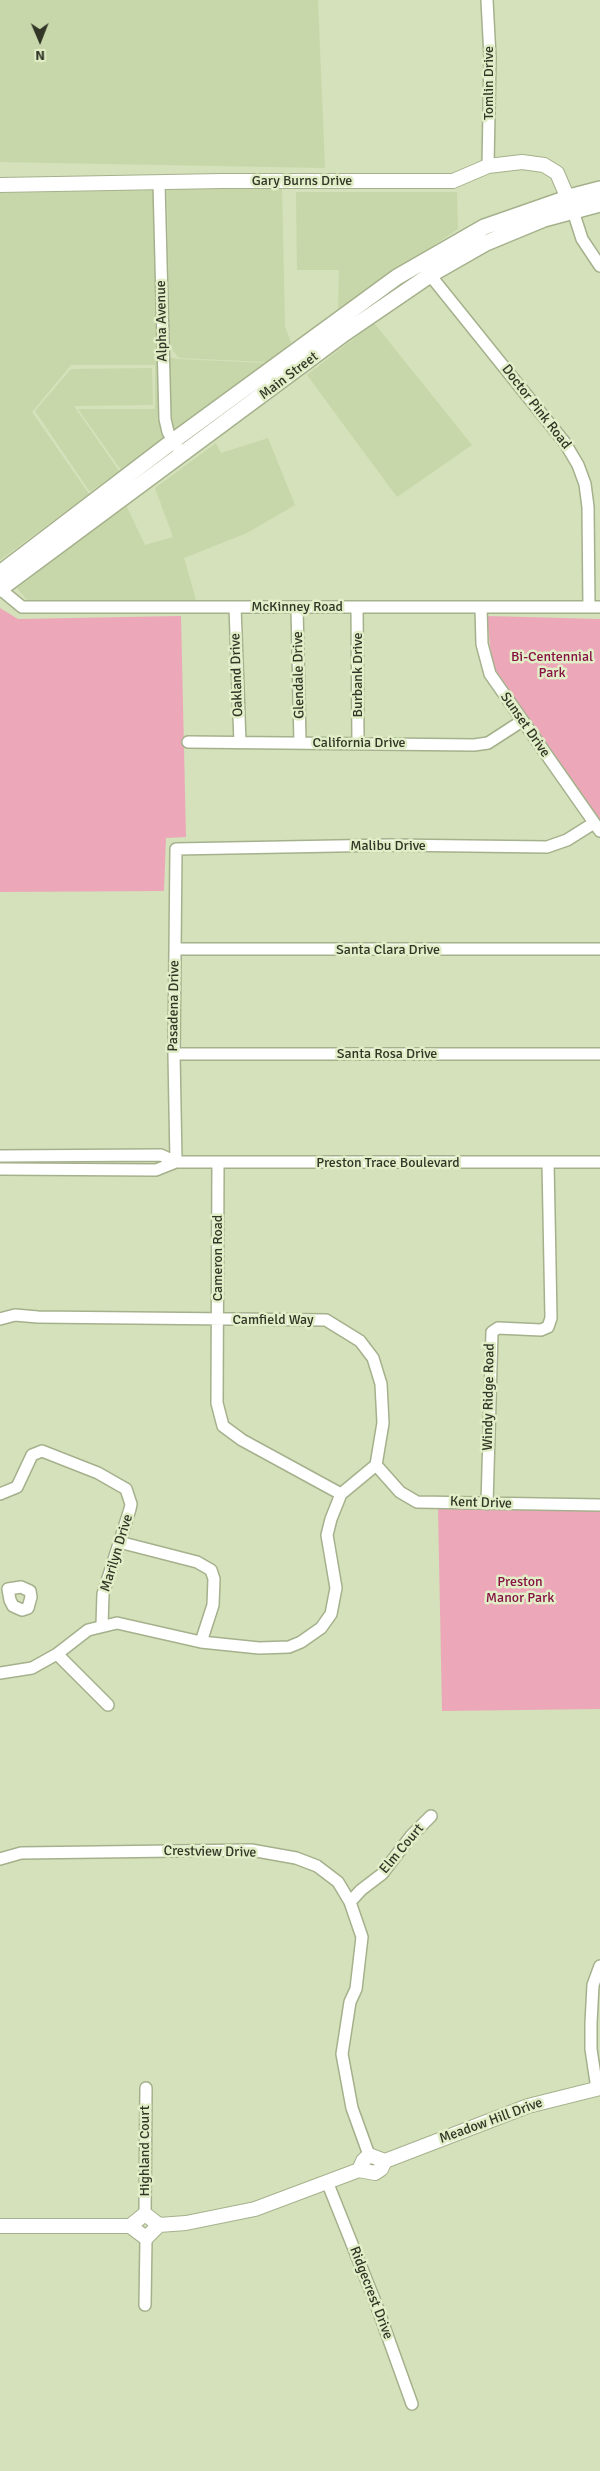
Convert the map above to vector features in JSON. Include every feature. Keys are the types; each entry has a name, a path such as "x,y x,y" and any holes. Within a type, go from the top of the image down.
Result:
{"main road":[{"name":"Main Street","path":"0,573 173,441 390,282 544,219 600,189"},
{"name":"Main Street","path":"571,204 600,204"},
{"name":"Main Street","path":"0,589 345,334 425,269"}],"street":[{"name":"Tomlin Drive","path":"487,0 490,57 488,166"},
{"name":"Gary Burns Drive","path":"0,185 453,181 488,166 522,162 544,165 557,173 571,204"},
{"name":"Alpha Avenue","path":"159,183 164,419 173,441 182,455"},
{"path":"571,204 582,239 600,266"},
{"name":"Doctor Pink Road","path":"425,269 565,443 578,465 585,484 595,530 594,607"},
{"name":"McKinney Road","path":"0,589 22,607 594,607"},
{"name":"Oakland Drive","path":"235,607 240,744"},
{"name":"Burbank Drive","path":"357,607 358,742"},
{"name":"Sunset Drive","path":"481,607 482,644 486,665 500,690 597,827"},
{"name":"Glendale Drive","path":"297,608 300,743"},
{"name":"California Drive","path":"188,742 240,744 358,742 474,745 488,743 522,721"},
{"name":"Malibu Drive","path":"176,849 390,845 546,847 597,827"},
{"name":"Pasadena Drive","path":"176,849 174,1054 176,1162"},
{"name":"Santa Clara Drive","path":"175,949 600,949"},
{"name":"Santa Rosa Drive","path":"174,1054 600,1054"},
{"name":"Preston Trace Boulevard","path":"0,1156 161,1156 176,1162"},
{"name":"Preston Trace Boulevard","path":"0,1169 156,1170 176,1162 600,1162"},
{"name":"Cameron Road","path":"218,1162 217,1402 223,1426 242,1440 341,1494"},
{"name":"Windy Ridge Road","path":"487,1504 492,1332 498,1328 542,1330 548,1327 551,1318 548,1162"},
{"name":"Camfield Way","path":"0,1320 15,1315 218,1320 326,1320 360,1341 373,1358 381,1384 383,1423 376,1465"},
{"name":"Marilyn Drive","path":"0,1494 17,1487 32,1455 42,1452 56,1455 98,1473 126,1489 131,1504 103,1594 102,1625"},
{"path":"0,1673 32,1668 57,1654 88,1630 102,1625 127,1624 200,1642 278,1649 301,1642 321,1628 331,1614 336,1588 327,1535 341,1494 376,1465"},
{"name":"Kent Drive","path":"376,1465 400,1492 417,1502 600,1505"},
{"path":"119,1542 197,1562 211,1570 214,1579 213,1605 200,1642"},
{"path":"57,1654 108,1705"},
{"name":"Elm Court","path":"350,1902 382,1874 411,1836 431,1816"},
{"name":"Crestview Drive","path":"0,1859 21,1853 251,1850 296,1858 317,1866 338,1882 350,1902 362,1937 356,1989 350,2002 342,2054 352,2108 369,2155"},
{"path":"598,2089 591,2050 591,2023 593,1985 600,1966"},
{"name":"Highland Court","path":"145,2214 146,2088"},
{"name":"Meadow Hill Drive","path":"159,2225 186,2223 255,2208 328,2184 360,2170 375,2173 381,2169 385,2160 528,2106 598,2089"},
{"path":"360,2170 363,2161 369,2155 385,2160"},
{"name":"Ridgecrest Drive","path":"328,2184 380,2314 412,2404"},
{"path":"130,2226 145,2214 159,2225 146,2238 144,2305"},
{"path":"0,2226 130,2226 146,2238"}],"shaded area":[{"path":"0,0 318,0 325,168 0,162"},
{"path":"282,188 285,326 291,343 267,362 179,358 170,347 167,189"},
{"path":"154,190 158,355 179,359 266,363 121,470 78,409 155,409 155,365 71,365 32,412 89,494 0,560 0,193"},
{"path":"296,192 457,192 458,229 338,310 339,270 297,270"},
{"path":"374,323 472,445 397,497 307,375"},
{"path":"152,368 153,405 74,406 119,471 90,492 35,411 71,369"},
{"path":"268,438 295,505 247,533 184,558 196,600 27,600 17,588 126,505 145,545 173,537 155,488 216,443 221,453"}],"green space":[{"path":"0,608 18,619 181,616 186,837 166,838 164,891 0,892"},
{"name":"Bi-Centennial Park","path":"487,616 600,619 600,821 492,665"},
{"name":"Preston Manor Park","path":"438,1509 600,1510 600,1709 442,1711"}]}
